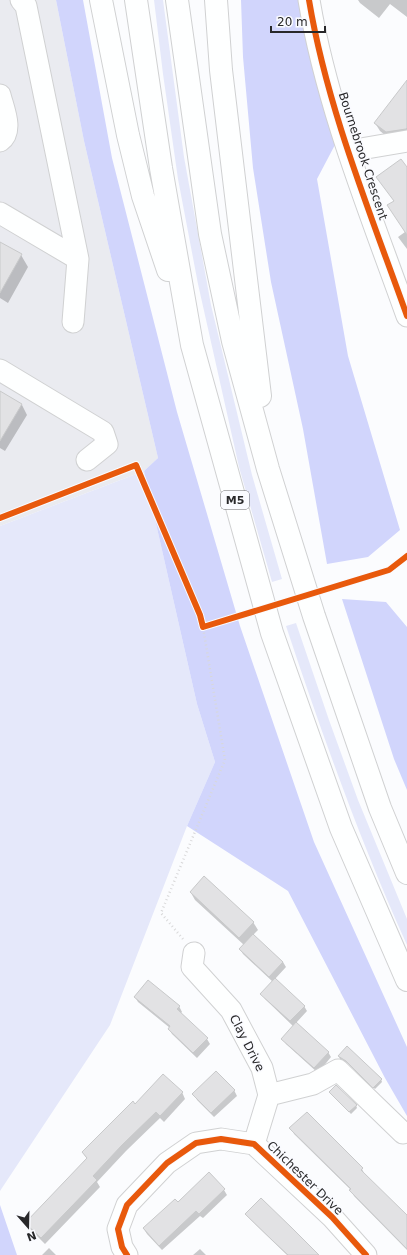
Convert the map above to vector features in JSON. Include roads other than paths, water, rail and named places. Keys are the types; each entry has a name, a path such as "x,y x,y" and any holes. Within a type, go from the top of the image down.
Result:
{"highway":[{"path":"101,0 128,135 143,196 192,345"},
{"name":"M5","path":"136,0 161,168 192,345 272,633 341,828 407,980"},
{"path":"177,0 210,234 233,341 268,469 314,616 380,808 407,873"},
{"path":"216,0 221,70 268,469"}],"street":[{"path":"21,0 26,6 78,259 73,322"},
{"name":"Bournebrook Crescent","path":"309,0 333,102 407,316"},
{"path":"0,95 8,127 3,139 0,141"},
{"path":"349,151 407,140"},
{"path":"0,213 78,259"},
{"path":"0,370 103,432 108,444 87,460"},
{"name":"Clay Drive","path":"194,953 192,967 231,1010 262,1068 269,1095"},
{"path":"254,1144 269,1095 313,1084 338,1070 403,1133"},
{"name":"Chichester Drive","path":"127,1255 122,1247 118,1229 127,1205 167,1163 196,1143 221,1139 254,1144 332,1218 366,1255"}]}
